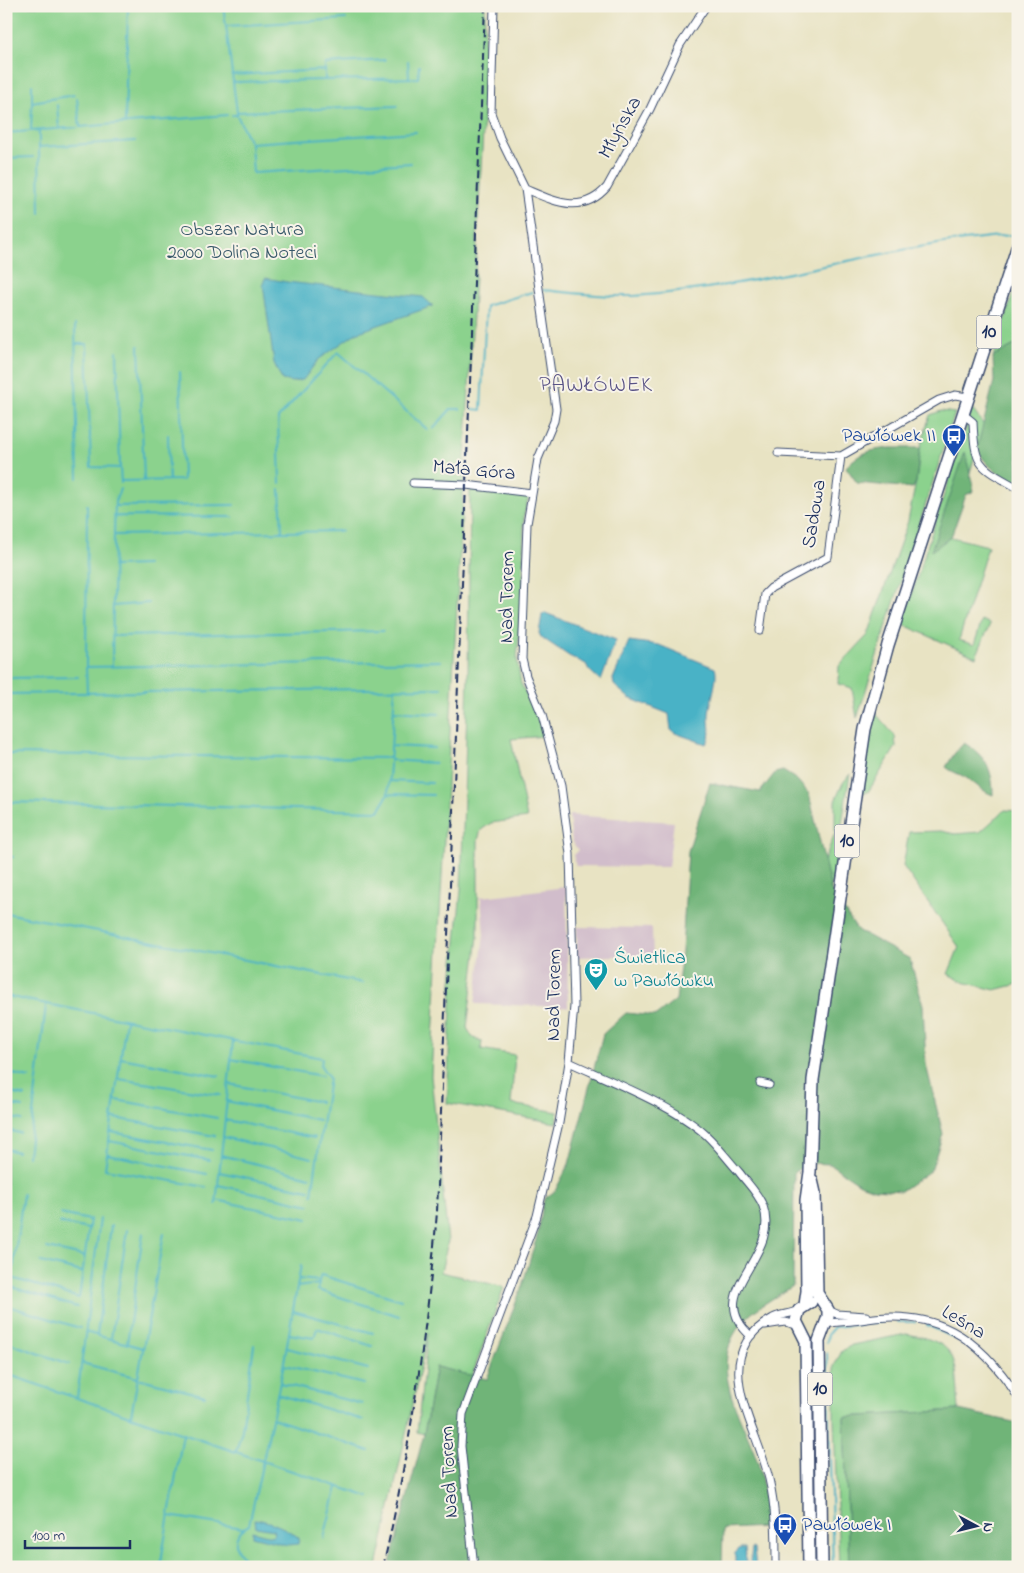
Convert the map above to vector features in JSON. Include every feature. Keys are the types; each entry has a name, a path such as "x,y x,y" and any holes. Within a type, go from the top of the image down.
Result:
{"highway":[{"name":"10","path":"809,1567 806,1341 800,1329 802,1308 807,1291 806,1200 810,1172 810,1124 818,1039 864,729 888,645 1018,245"},
{"name":"10","path":"810,1172 815,1193 817,1293 820,1300"},
{"path":"802,1308 820,1300 828,1310"},
{"name":"10","path":"822,1567 819,1341 828,1310"},
{"path":"800,1329 814,1334 824,1327"}],"street":[{"name":"Nad Torem","path":"474,1567 461,1446 463,1414 537,1216 559,1123 569,1062 574,1006 570,854 561,786 542,715 526,676 522,659 526,524 538,458 556,409 525,189 500,138 491,113 494,6"},
{"name":"Młyńska","path":"525,189 558,202 569,204 590,201 600,196 607,187 650,109 680,45 706,6"},
{"path":"778,453 841,456 939,400 955,395 968,397"},
{"path":"963,414 973,422 975,454 982,465 993,475 1018,488"},
{"name":"Sadowa","path":"760,631 765,594 771,588 828,557 841,456"},
{"name":"Mała Góra","path":"413,483 466,485 532,493"},
{"name":"Nad Torem","path":"569,1062 666,1109 705,1134 758,1197 766,1216 765,1237 760,1251 740,1283 733,1302 736,1319 751,1336"},
{"path":"760,1083 769,1085"},
{"path":"776,1567 775,1521 770,1479 744,1403 738,1375 740,1356 751,1336 776,1317 802,1308"},
{"name":"Leśna","path":"828,1310 837,1314 916,1318 941,1325 962,1337 984,1354 1004,1376 1018,1397"},
{"name":"Leśna","path":"824,1327 872,1317"},
{"path":"765,1325 785,1322 800,1329"}],"shaded area":[{"path":"569,815 674,822 668,867 576,866 573,855 578,850 572,842"},
{"path":"566,887 568,1007 475,1004 484,935 481,897"},
{"path":"577,927 652,928 653,958 577,957"}],"green space":[{"name":"Obszar Natura 2000 Dolina Noteci","path":"6,6 485,6 483,132 431,1076 448,1241 441,1272 504,1287 472,1376 436,1367 424,1434 417,1432 428,1333 377,1567 6,1567"},
{"path":"1018,278 1018,343 993,357"},
{"path":"1018,343 1018,482 994,470 977,449 994,381 993,357"},
{"path":"972,409 984,425 951,537 988,546 959,640 974,645 982,620 990,624 976,657 902,624"},
{"path":"941,411 955,413 857,718 852,688 838,684 839,666 868,635 908,521 916,482 920,448 930,415"},
{"path":"890,448 920,448 916,482 913,488 857,483 846,467 856,458 866,453"},
{"path":"965,452 974,491 966,495 951,537 931,551"},
{"path":"470,489 529,496 524,515 523,584 517,659 521,684 538,716 544,736 511,739 527,818 491,823 481,830 478,840 478,936 467,1028 473,1038 482,1041 481,1049 515,1055 511,1104 558,1112 556,1123 447,1103 452,982 461,890 468,677"},
{"path":"876,714 895,736 896,747 868,792 861,794 864,762"},
{"path":"964,743 978,753 987,764 992,778 993,795 946,767"},
{"path":"783,771 797,780 809,794 831,890 857,930 910,959 923,1005 926,1065 943,1134 931,1170 901,1191 874,1189 860,1184 830,1164 810,1163 794,1172 793,1286 757,1309 736,1331 728,1349 726,1368 735,1406 758,1463 767,1527 723,1529 722,1567 389,1567 424,1434 436,1367 487,1379 522,1286 538,1233 544,1199 555,1191 569,1164 603,1034 626,1013 656,1016 676,1000 682,951 688,851 710,783 760,792 775,773"},
{"path":"850,774 831,890 824,861 835,833 835,801 843,783"},
{"path":"1005,810 1018,811 1018,984 995,990 963,982 948,974 959,947 903,866 909,832 941,831 955,834 980,832"},
{"path":"906,1334 937,1343 946,1349 952,1357 957,1378 959,1410 844,1417 849,1567 839,1567 834,1366 842,1351 852,1345"},
{"path":"810,1352 815,1352 818,1567 813,1567"},
{"path":"959,1410 1018,1423 1018,1567 849,1567 844,1417"}],"water":[{"path":"265,278 423,297 433,306 356,333 318,360 303,380 292,382 282,380 274,363 263,284"},
{"path":"545,613 616,640 601,681 589,670 586,664 569,656 541,637 539,633 542,615"},
{"path":"629,641 659,645 715,668 715,683 709,714 710,733 706,744 675,733 671,730 669,714 629,698 614,685 613,679"},
{"path":"255,1519 284,1528 299,1538 298,1544 287,1545 252,1536 252,1531 271,1536 275,1533 274,1530 256,1527"},
{"path":"740,1548 745,1548 746,1563 750,1564 752,1548 754,1549 756,1567 735,1567 735,1553"}],"waterway":[{"path":"125,124 128,6"},
{"path":"223,6 226,26"},
{"path":"233,82 226,26 346,19"},
{"path":"325,80 325,64 385,60"},
{"path":"408,61 409,78"},
{"path":"237,112 233,82 418,78 419,66"},
{"path":"232,75 325,70"},
{"path":"32,85 32,102"},
{"path":"31,131 32,102 74,95"},
{"path":"77,98 80,127"},
{"path":"57,105 59,129"},
{"path":"232,115 237,115 237,112 397,106"},
{"path":"6,133 227,115"},
{"path":"237,115 250,143 416,132"},
{"path":"39,131 39,147 135,141"},
{"path":"251,144 253,173 411,163"},
{"path":"39,148 40,213"},
{"path":"6,158 33,157"},
{"path":"543,290 623,296 682,291 776,276 917,248 1011,235"},
{"path":"473,409 481,410 486,306 532,292"},
{"path":"75,325 78,478"},
{"path":"75,344 87,344 91,467 120,468 121,483"},
{"path":"139,346 144,480"},
{"path":"117,352 120,467"},
{"path":"280,483 278,418 338,352 428,430"},
{"path":"121,481 183,480 180,372"},
{"path":"433,429 451,409 460,409"},
{"path":"168,435 169,480"},
{"path":"114,535 115,502 120,489"},
{"path":"280,489 282,531"},
{"path":"86,667 87,505"},
{"path":"115,506 234,505"},
{"path":"114,516 233,517"},
{"path":"112,666 114,535 342,531"},
{"path":"114,566 147,565"},
{"path":"113,606 149,603"},
{"path":"113,636 383,631"},
{"path":"87,692 86,667 441,661"},
{"path":"6,678 78,677"},
{"path":"6,694 441,688"},
{"path":"6,802 379,811 388,794 395,689"},
{"path":"394,711 439,714"},
{"path":"391,746 435,748"},
{"path":"6,754 390,758"},
{"path":"390,760 435,763"},
{"path":"389,781 432,783"},
{"path":"388,794 433,795"},
{"path":"6,856 13,857"},
{"path":"6,913 363,983"},
{"path":"6,996 322,1058 321,1066 329,1078 312,1194"},
{"path":"28,1156 46,1005"},
{"path":"126,1020 105,1169 206,1187"},
{"path":"216,1204 233,1041"},
{"path":"121,1058 219,1076"},
{"path":"231,1059 322,1076"},
{"path":"6,1072 29,1078"},
{"path":"119,1079 220,1095"},
{"path":"229,1084 320,1102"},
{"path":"6,1092 25,1096"},
{"path":"116,1100 217,1118"},
{"path":"226,1101 319,1120"},
{"path":"6,1104 23,1107"},
{"path":"6,1117 22,1120"},
{"path":"114,1118 215,1136"},
{"path":"225,1120 315,1138"},
{"path":"6,1130 20,1133"},
{"path":"111,1132 212,1150"},
{"path":"223,1137 312,1158"},
{"path":"109,1141 209,1160"},
{"path":"6,1149 18,1152"},
{"path":"107,1154 207,1174"},
{"path":"221,1155 310,1177"},
{"path":"219,1172 309,1190"},
{"path":"218,1185 310,1205"},
{"path":"6,1323 23,1194"},
{"path":"216,1200 308,1219"},
{"path":"61,1214 89,1220"},
{"path":"12,1278 79,1298 90,1219"},
{"path":"77,1398 100,1219"},
{"path":"60,1223 88,1229"},
{"path":"97,1335 111,1226"},
{"path":"111,1339 127,1230"},
{"path":"127,1344 143,1233"},
{"path":"131,1416 164,1233"},
{"path":"47,1248 83,1256"},
{"path":"41,1262 82,1272"},
{"path":"241,1567 243,1557 239,1553 236,1540 240,1531 249,1525 282,1373 301,1265"},
{"path":"299,1279 319,1281 321,1275 401,1300"},
{"path":"319,1281 318,1290 399,1316"},
{"path":"297,1287 319,1284"},
{"path":"11,1287 77,1307"},
{"path":"8,1306 80,1328"},
{"path":"293,1311 373,1333"},
{"path":"827,1342 828,1334 834,1327 882,1322"},
{"path":"897,1322 915,1322"},
{"path":"927,1325 961,1341"},
{"path":"289,1334 314,1338 317,1328 372,1346"},
{"path":"85,1332 143,1348"},
{"path":"6,1342 69,1364"},
{"path":"254,1345 242,1430 236,1452 369,1497"},
{"path":"287,1348 368,1369"},
{"path":"827,1353 833,1567"},
{"path":"82,1363 205,1396"},
{"path":"284,1365 364,1384"},
{"path":"6,1374 236,1452"},
{"path":"280,1383 362,1404"},
{"path":"277,1394 363,1420"},
{"path":"272,1418 369,1451"},
{"path":"160,1567 183,1434"},
{"path":"324,1538 337,1487"},
{"path":"169,1516 243,1528"}],"railway":[{"path":"383,1567 409,1435 423,1346 437,1212 485,6"}],"place":[{"name":"Pawłówek II","path":"954,457"},
{"name":"Świetlica w Pawłówku","path":"596,991"},
{"name":"Pawłówek I","path":"785,1546"}],"district":[{"name":"PAWŁÓWEK","path":"596,386"}]}
